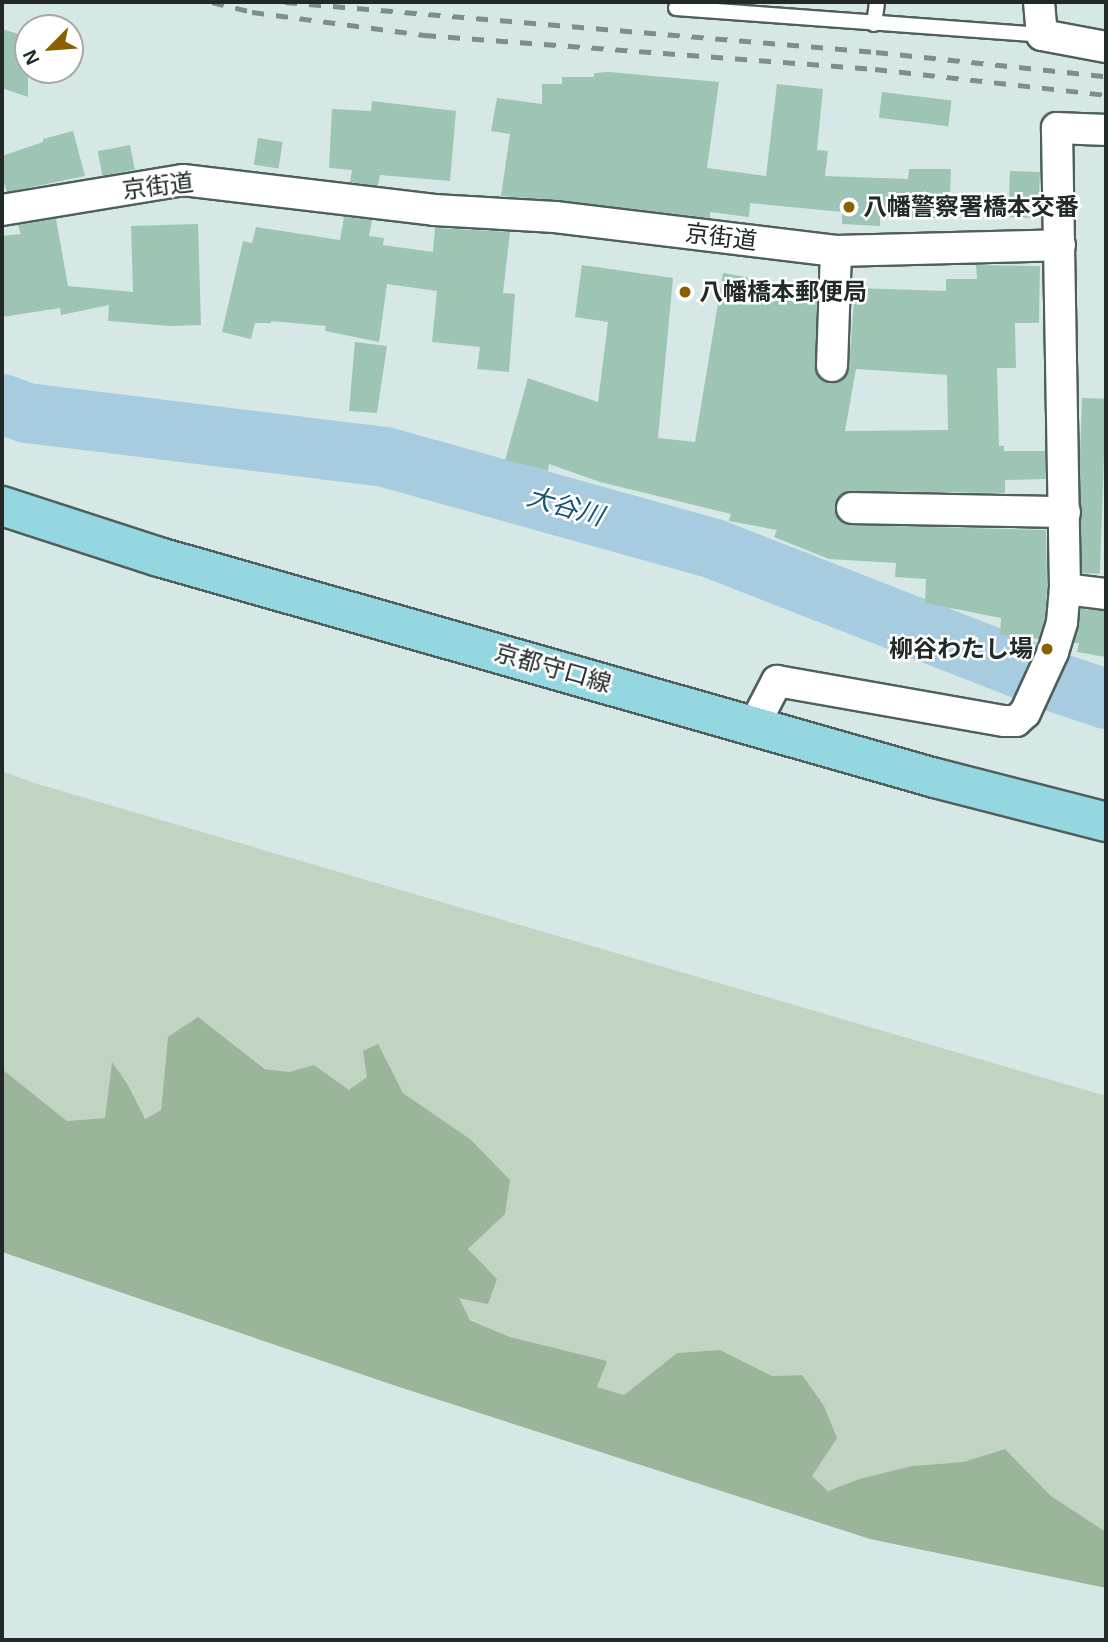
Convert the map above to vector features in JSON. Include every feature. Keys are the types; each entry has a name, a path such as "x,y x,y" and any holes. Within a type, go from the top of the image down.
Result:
{"main road":[{"name":"京都守口線","path":"2,506 159,557 935,778 1106,822"}],"street":[{"path":"1039,2 1042,35 1106,47"},
{"path":"754,725 777,681 1004,721 1016,721 1031,702 1053,652 1062,622 1065,589 1057,128 1106,130"},
{"name":"京街道","path":"2,210 195,180 434,210 555,217 836,251 1060,245"},
{"path":"832,366 836,251"},
{"path":"852,508 1065,512"},
{"path":"1065,589 1106,594"}],"lane":[{"path":"874,24 877,2"},
{"path":"676,8 1042,35"}],"green space":[{"path":"2,771 34,783 1106,1096 1106,1532 1051,1496 1005,1449 963,1462 912,1466 859,1479 828,1491 812,1477 802,1375 772,1376 720,1350 677,1353 624,1395 597,1387 606,1361 510,1337 470,1319 458,1297 468,1249 505,1214 470,1139 403,1093 377,1044 367,1077 349,1091 314,1065 289,1072 266,1069 225,1038 168,1037 161,1110 144,1119 128,1085 112,1063 105,1118 67,1121 2,1069"},
{"path":"198,1017 265,1069 289,1072 314,1065 349,1090 367,1077 363,1051 378,1044 403,1093 470,1139 510,1180 505,1214 468,1249 497,1279 488,1304 459,1298 470,1320 510,1337 607,1361 597,1387 624,1395 677,1353 720,1350 772,1376 802,1375 824,1406 837,1438 812,1476 828,1491 859,1479 912,1466 963,1462 1005,1449 1051,1496 1106,1532 1106,1588 870,1539 399,1387 2,1252 2,1069 67,1121 105,1118 112,1062 128,1085 145,1119 161,1110 168,1037"}],"building":[{"path":"2,29 14,33 14,84 28,84 28,97 2,88"},
{"path":"594,73 719,82 707,168 766,176 777,84 823,89 817,150 828,151 825,176 908,179 909,169 951,169 949,218 880,218 880,226 842,224 842,212 750,203 749,217 710,212 710,218 501,196 510,134 491,131 497,98 542,104 542,84 562,84 562,77 594,77"},
{"path":"882,92 951,101 948,126 879,118"},
{"path":"372,101 456,111 450,181 380,175 378,186 350,182 352,170 329,168 332,109 371,111"},
{"path":"73,131 85,176 7,192 2,177 2,156 43,142 43,139"},
{"path":"258,138 283,142 278,169 254,165"},
{"path":"130,145 135,170 102,176 98,151"},
{"path":"1010,171 1040,172 1038,218 1008,217"},
{"path":"344,217 372,220 369,236 384,238 383,245 433,252 435,228 510,232 503,293 515,294 509,372 477,369 480,347 432,342 437,291 387,284 379,342 325,331 326,326 271,321 255,323 251,339 222,332 243,241 252,243 256,227 340,240"},
{"path":"56,219 68,286 133,292 131,226 198,224 201,325 170,326 108,321 109,305 61,315 60,308 2,317 2,236 21,234 18,225"},
{"path":"582,265 673,278 658,438 695,442 723,273 776,282 775,290 817,298 815,366 822,380 832,383 846,376 849,367 855,288 946,291 946,279 977,279 976,265 1040,266 1039,323 1015,323 1016,368 997,368 999,446 1004,446 1004,451 1045,451 1046,479 1005,480 1005,493 852,491 837,498 835,508 842,523 852,525 1046,530 1047,588 1045,619 1039,639 1000,635 1001,618 925,603 926,579 895,577 896,563 829,559 774,537 777,530 729,521 731,514 600,482 549,464 548,471 505,460 528,378 598,402 608,322 575,317","holes":["856,369 947,375 948,430 845,431"]},
{"path":"355,342 387,346 377,413 349,411"},
{"path":"1082,398 1106,399 1100,574 1076,573"},
{"path":"1081,609 1106,611 1106,657 1077,652 1079,643 1074,643"}],"waterway":[{"name":"大谷川","path":"2,404 27,413 385,457 714,549 1055,682 1106,699"}],"railway":[{"path":"212,2 252,12 424,35 875,69 1106,95"},
{"path":"285,2 876,52 1106,76"}],"place":[{"name":"八幡警察署橋本交番","path":"849,207"},
{"name":"八幡橋本郵便局","path":"685,292"},
{"name":"柳谷わたし場","path":"1047,649"}]}
